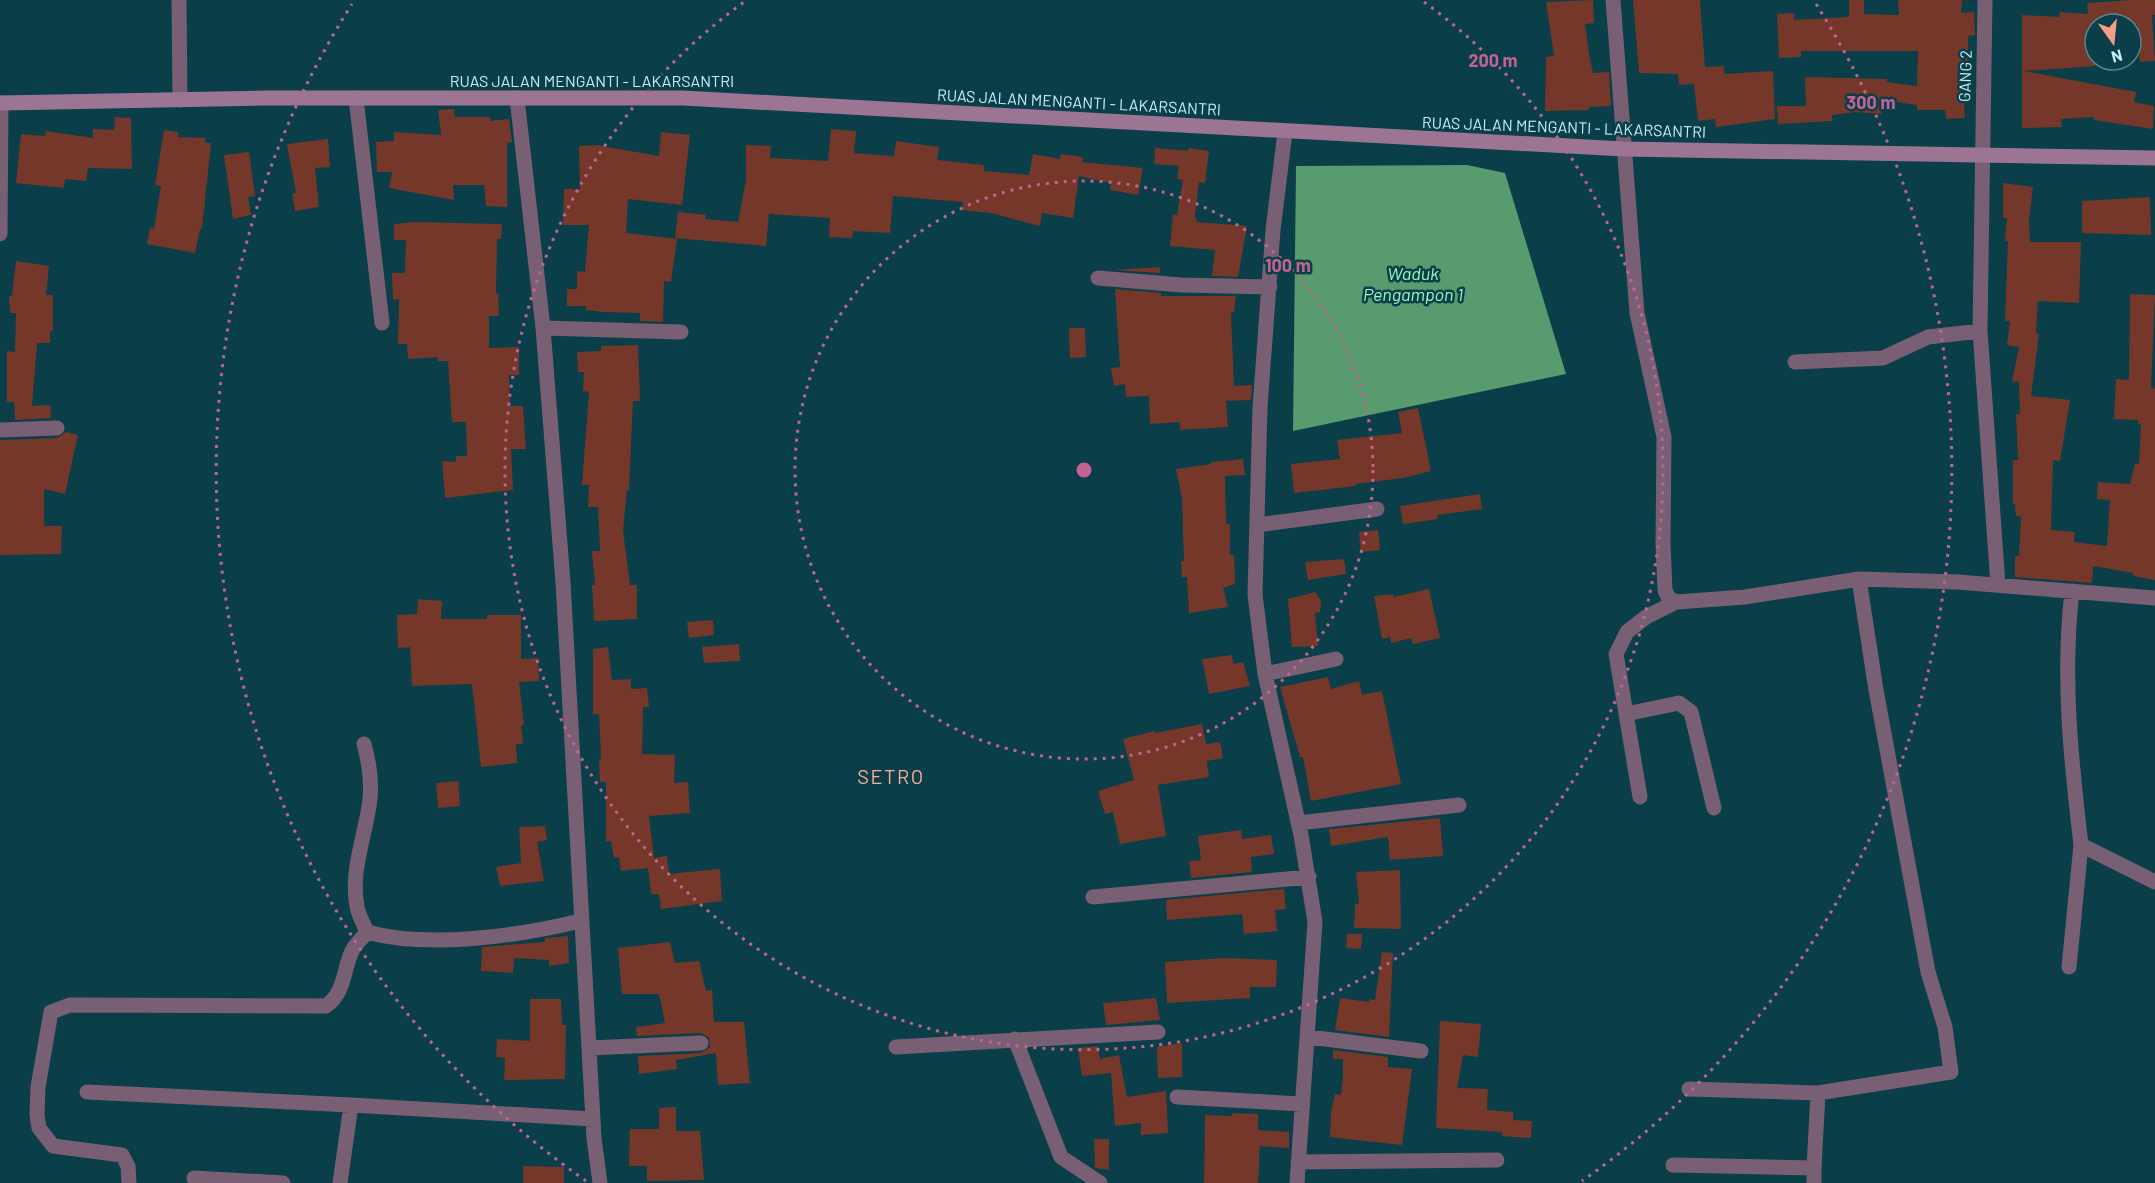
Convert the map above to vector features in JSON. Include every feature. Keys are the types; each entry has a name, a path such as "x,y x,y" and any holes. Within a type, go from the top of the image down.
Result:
{"main road":[{"name":"RUAS JALAN MENGANTI - LAKARSANTRI","path":"1,103 356,98 727,100 1624,149 2155,158"}],"street":[{"path":"179,0 180,100"},
{"path":"1613,0 1637,313 1664,437 1665,590 1668,597 1676,602"},
{"name":"GANG 2","path":"1985,0 1980,331 1998,585"},
{"path":"356,98 382,323"},
{"path":"518,98 543,328 563,582 580,921 593,1119 600,1183"},
{"path":"0,234 1,103"},
{"path":"1285,132 1273,230 1260,407 1255,595 1265,674 1309,877 1315,922 1309,1037 1297,1183"},
{"path":"1098,278 1270,287"},
{"path":"543,328 681,332"},
{"path":"1796,362 1883,358 1928,337 1980,331"},
{"path":"0,430 57,428"},
{"path":"1257,525 1377,509"},
{"path":"1689,1089 1818,1093 1951,1072 1945,1027 1928,972 1876,690 1859,579"},
{"path":"1640,797 1616,661 1618,647 1627,632 1646,616 1676,602 1745,597 1859,579 1998,585 2155,598"},
{"path":"2069,967 2081,845 2068,726 2067,637 2072,591"},
{"path":"1265,674 1336,659"},
{"path":"1626,714 1679,703 1691,712 1714,808"},
{"path":"363,744 371,780 370,802 358,857 356,891 357,908 368,933"},
{"path":"1298,823 1459,805"},
{"path":"2081,845 2155,882"},
{"path":"1093,897 1309,877"},
{"path":"368,933 387,938 412,940 465,938 532,933 580,921"},
{"path":"129,1183 128,1166 122,1155 53,1146 39,1128 38,1088 51,1012 70,1005 326,1006 335,1000 353,949 368,933"},
{"path":"896,1047 1158,1032"},
{"path":"1309,1037 1421,1051"},
{"path":"1015,1039 1061,1157 1100,1183"},
{"path":"589,1048 702,1043"},
{"path":"87,1092 593,1119"},
{"path":"1673,1165 1814,1175 1818,1093"},
{"path":"1177,1097 1302,1104"},
{"path":"340,1183 351,1105"},
{"path":"1298,1162 1497,1160"},
{"path":"194,1178 283,1183"}],"water":[{"name":"Waduk Pengampon 1","path":"1467,165 1505,173 1566,374 1293,431 1296,166"}],"building":[{"path":"1593,0 1594,23 1585,24 1589,53 1593,73 1609,72 1611,106 1589,107 1589,110 1545,111 1546,57 1554,56 1546,2"},
{"path":"1633,0 1700,0 1705,67 1724,66 1724,74 1773,71 1775,119 1716,127 1715,119 1698,121 1694,84 1679,85 1678,74 1639,73"},
{"path":"1849,0 1864,0 1864,14 1899,15 1898,0 1962,0 1961,13 1974,12 1975,35 1968,36 1969,78 1962,79 1965,118 1946,119 1945,110 1917,110 1917,105 1882,100 1881,114 1856,112 1832,115 1832,121 1778,124 1777,106 1806,106 1805,77 1887,79 1887,82 1917,86 1918,51 1801,51 1801,57 1779,58 1777,14 1794,13 1794,20 1846,17 1849,16"},
{"path":"2155,0 2155,15 2152,15 2155,61 2143,62 2143,12 2088,12 2087,3"},
{"path":"2060,12 2083,14 2083,67 2024,71 2136,92 2134,102 2154,106 2153,129 2094,120 2094,117 2061,119 2062,127 2022,128 2022,15 2059,17"},
{"path":"454,109 455,117 490,117 490,121 509,119 512,142 507,143 507,207 486,206 484,185 453,185 454,200 389,188 392,172 377,172 376,142 394,141 394,132 441,135 438,110"},
{"path":"115,117 131,118 132,169 88,168 86,181 65,179 64,188 16,183 21,134 45,136 46,131 93,138 93,129 114,130"},
{"path":"831,129 856,131 854,153 894,156 896,141 939,147 937,160 984,165 984,171 1029,175 1033,154 1060,159 1061,154 1083,157 1082,162 1143,168 1138,195 1110,190 1111,183 1079,176 1073,218 1042,213 1040,226 991,213 962,210 963,202 893,196 890,233 853,231 852,238 829,237 830,218 769,214 766,246 675,238 678,212 706,215 705,219 738,222 746,180 746,145 771,146 770,158 828,161"},
{"path":"164,130 178,132 178,137 206,138 205,143 211,143 202,229 200,229 195,253 147,244 150,228 154,229 161,186 155,185"},
{"path":"661,132 690,135 682,205 628,199 626,233 677,239 671,282 664,281 663,322 640,321 640,313 603,312 586,310 586,306 567,306 567,289 577,289 577,271 585,272 589,225 563,225 564,189 580,189 579,146 596,145 659,156"},
{"path":"328,139 330,167 315,168 319,207 295,211 292,194 296,193 287,144"},
{"path":"1155,148 1188,151 1189,148 1209,151 1205,183 1199,182 1195,216 1197,222 1247,226 1238,277 1212,276 1215,250 1170,246 1173,214 1177,215 1183,180 1177,179 1179,166 1154,164"},
{"path":"249,152 255,196 248,197 251,215 233,219 224,155"},
{"path":"2003,183 2033,187 2029,219 2030,242 2081,242 2079,303 2038,301 2036,333 2039,334 2031,396 2070,400 2060,461 2053,460 2051,530 2075,532 2074,542 2107,546 2110,500 2097,499 2098,482 2130,484 2135,463 2139,464 2141,424 2138,424 2138,420 2114,419 2116,379 2129,380 2130,294 2155,295 2151,387 2155,389 2155,580 2133,576 2133,573 2093,566 2092,583 2015,577 2015,556 2019,556 2021,516 2016,516 2015,504 2013,504 2013,460 2018,460 2016,414 2020,414 2019,382 2012,381 2019,347 2007,345 2010,321 2005,321 2008,241 2005,241 2007,218 2003,218"},
{"path":"2150,197 2151,235 2082,233 2082,201"},
{"path":"415,222 502,224 501,239 497,239 496,293 498,293 499,316 489,316 489,348 519,347 519,375 509,375 510,406 523,406 526,449 511,449 513,490 445,498 442,461 456,462 456,456 467,456 466,422 452,422 448,361 438,361 438,357 408,359 407,344 398,344 399,299 393,300 392,273 405,273 406,240 394,240 394,224"},
{"path":"16,261 49,266 46,295 53,295 53,331 50,331 50,343 37,343 32,406 50,405 51,418 15,420 14,402 7,402 7,351 15,352 16,313 10,313 9,296 12,296"},
{"path":"1160,267 1160,273 1114,270"},
{"path":"1115,289 1161,293 1161,296 1236,296 1234,312 1231,312 1234,386 1252,385 1251,400 1226,401 1228,427 1180,430 1180,422 1150,424 1149,396 1126,397 1125,384 1114,386 1111,368 1120,367"},
{"path":"1069,328 1085,328 1086,357 1070,358"},
{"path":"638,345 640,401 633,401 629,490 627,490 623,530 630,585 637,585 637,619 594,621 592,585 595,585 592,551 600,551 598,507 588,507 589,485 582,485 589,392 583,391 584,372 578,372 577,352 601,351 601,346"},
{"path":"1418,408 1431,471 1403,478 1355,484 1356,486 1294,493 1291,464 1340,459 1337,440 1402,433 1398,412"},
{"path":"66,432 78,435 65,494 44,489 44,526 62,526 61,554 0,555 0,440 57,438"},
{"path":"1243,459 1245,475 1225,476 1226,524 1230,524 1230,555 1234,555 1235,584 1223,588 1228,607 1189,613 1187,577 1182,577 1181,561 1184,561 1182,499 1176,469"},
{"path":"1480,494 1482,509 1437,515 1438,519 1403,524 1400,506"},
{"path":"1378,530 1380,550 1361,552 1359,532"},
{"path":"1344,559 1346,574 1308,580 1305,562"},
{"path":"1429,589 1440,638 1413,644 1411,638 1391,643 1390,637 1382,639 1374,596 1393,594 1393,597"},
{"path":"1315,592 1321,601 1320,612 1315,613 1318,646 1292,647 1288,599"},
{"path":"418,599 442,601 441,619 487,619 487,615 521,615 521,659 538,658 539,681 519,682 524,725 521,725 523,744 516,744 517,763 481,767 472,684 412,686 410,647 398,648 397,615 417,614"},
{"path":"713,620 714,635 689,638 687,622"},
{"path":"739,644 740,661 704,663 702,647"},
{"path":"608,647 612,680 631,679 631,689 647,688 649,707 643,707 642,754 675,755 674,783 688,782 690,813 649,816 654,858 667,856 669,874 720,869 722,901 661,909 659,894 651,894 648,868 621,871 619,857 614,858 611,841 606,841 606,782 600,782 599,714 593,714 593,649"},
{"path":"1232,655 1233,664 1243,662 1250,686 1209,694 1202,659"},
{"path":"1328,677 1331,689 1359,681 1362,695 1382,691 1401,784 1311,801 1303,757 1300,757 1280,687"},
{"path":"1202,724 1206,744 1220,742 1223,758 1207,761 1209,777 1158,785 1166,836 1120,844 1113,812 1105,814 1098,791 1134,780 1123,739 1155,731 1155,733"},
{"path":"458,781 460,806 438,808 436,783"},
{"path":"1440,818 1443,856 1390,860 1388,837 1331,846 1329,829"},
{"path":"545,826 547,840 537,842 544,881 500,886 496,867 521,863 519,827"},
{"path":"1241,830 1242,839 1271,835 1274,854 1251,857 1252,872 1191,878 1189,861 1201,860 1198,836"},
{"path":"1400,870 1401,929 1354,928 1355,904 1359,904 1356,872"},
{"path":"1284,889 1286,909 1275,910 1277,931 1244,934 1242,914 1167,920 1166,900"},
{"path":"1347,934 1362,934 1361,949 1346,948"},
{"path":"568,936 569,963 549,966 549,960 514,958 513,973 481,971 482,947 545,942 545,938"},
{"path":"670,942 675,963 699,961 706,991 712,990 714,1022 744,1022 750,1083 718,1085 716,1053 676,1060 677,1069 639,1074 638,1056 701,1053 710,1047 709,1038 701,1033 637,1036 636,1027 665,1023 659,994 622,994 618,948"},
{"path":"1382,952 1393,953 1389,1037 1335,1030 1340,998 1369,1002 1369,999 1375,1000"},
{"path":"1224,958 1277,960 1276,987 1250,987 1250,998 1167,1003 1165,962"},
{"path":"1156,998 1160,1020 1106,1025 1103,1003"},
{"path":"530,999 561,999 562,1025 566,1025 565,1079 504,1080 505,1058 496,1057 497,1039 530,1041"},
{"path":"1440,1021 1481,1024 1478,1057 1463,1055 1457,1088 1488,1089 1487,1110 1513,1112 1513,1120 1532,1121 1531,1138 1502,1136 1502,1132 1436,1128"},
{"path":"1182,1043 1182,1077 1158,1078 1157,1047"},
{"path":"1098,1046 1100,1059 1119,1055 1127,1097 1166,1091 1168,1133 1141,1135 1141,1123 1115,1126 1111,1073 1082,1076 1078,1048"},
{"path":"1333,1050 1388,1057 1388,1067 1412,1069 1402,1145 1330,1137 1331,1112 1335,1094 1341,1095 1343,1077 1343,1059 1333,1059"},
{"path":"676,1107 676,1131 700,1131 704,1180 647,1181 647,1166 629,1166 630,1129 659,1129 659,1108"},
{"path":"1232,1113 1258,1114 1258,1130 1289,1132 1289,1148 1260,1146 1258,1183 1204,1183 1205,1115 1232,1116"},
{"path":"1094,1139 1109,1139 1109,1170 1095,1168"},
{"path":"523,1166 564,1167 564,1183 523,1183"}],"district":[{"name":"SETRO","path":"891,777"}]}
